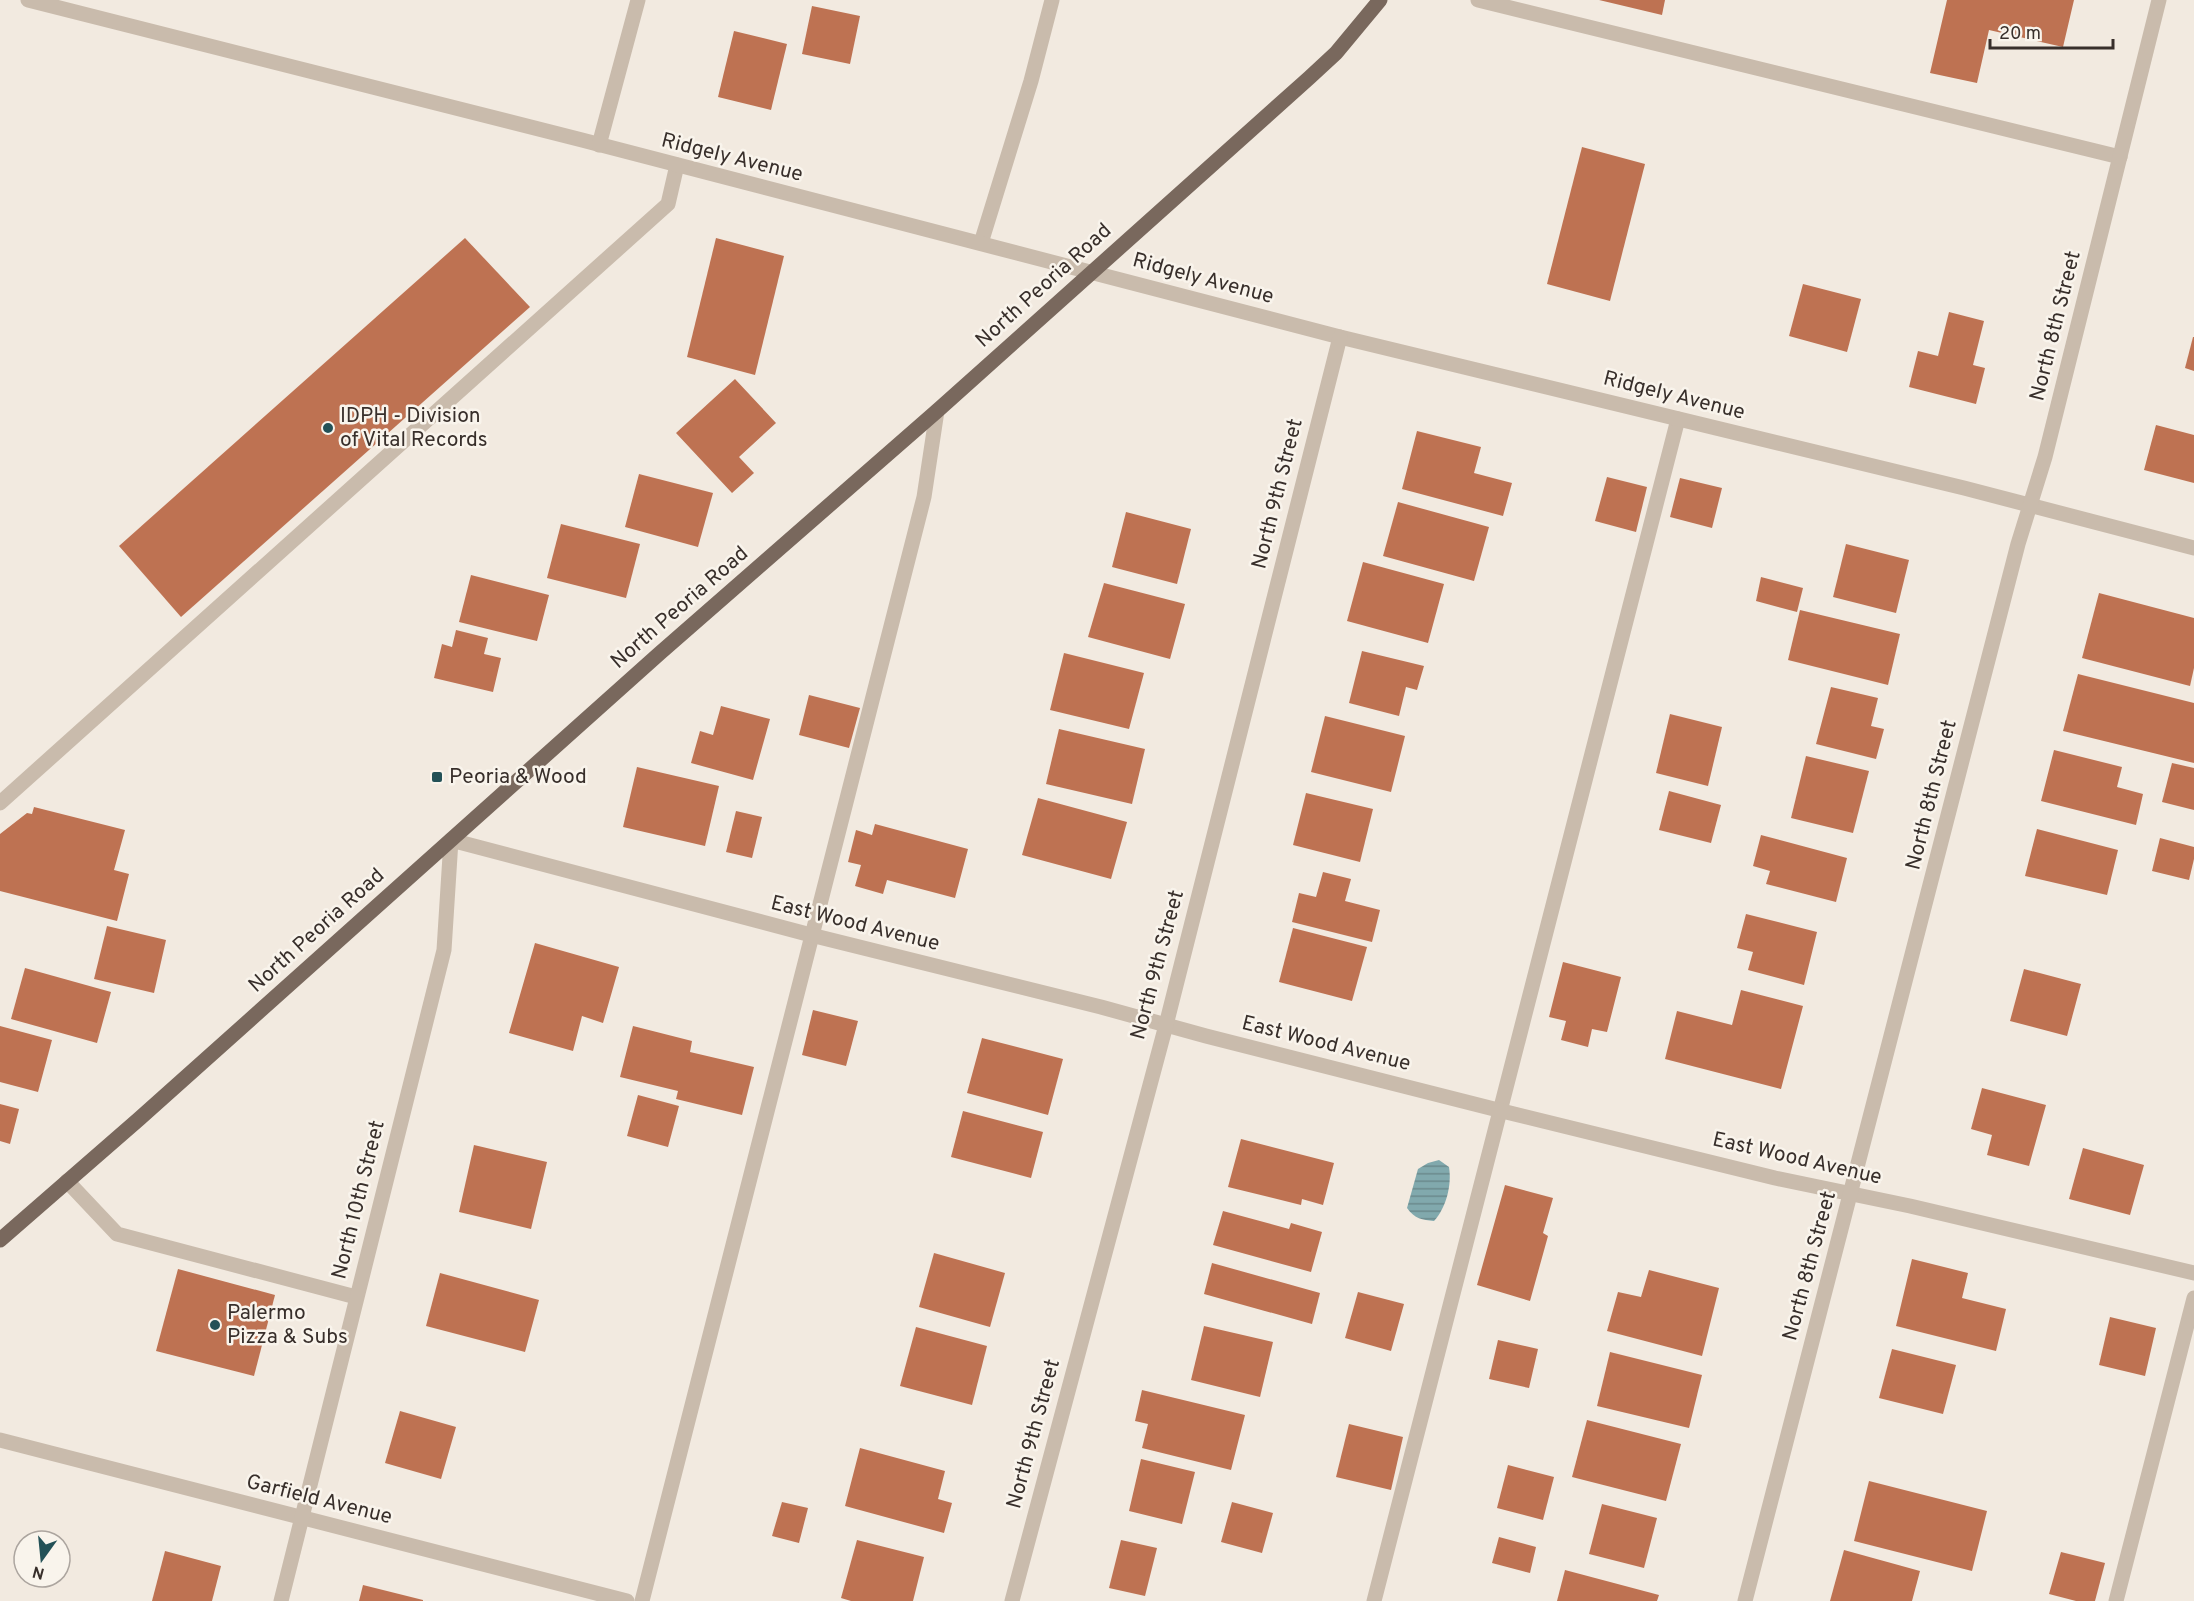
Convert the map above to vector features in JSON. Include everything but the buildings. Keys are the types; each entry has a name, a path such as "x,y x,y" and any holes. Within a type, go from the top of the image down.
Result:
{"main road":[{"name":"North Peoria Road","path":"0,1240 1092,272 1329,59 1380,0"}],"street":[{"name":"Ridgely Avenue","path":"28,0 1340,337 2030,505 2194,548"},
{"path":"599,145 639,0"},
{"path":"981,243 1031,81 1052,0"},
{"path":"1478,0 2120,157"},
{"name":"North 8th Street","path":"1745,1601 2018,544 2045,457 2159,0"},
{"path":"0,803 668,204 677,165"},
{"name":"North 9th Street","path":"1012,1601 1166,1025 1340,337"},
{"path":"642,1601 924,496 937,411"},
{"path":"1374,1601 1502,1111 1678,419"},
{"name":"East Wood Avenue","path":"451,840 811,935 1090,1004 1502,1111 1786,1180 2194,1273"},
{"name":"North 10th Street","path":"281,1601 444,950 451,840"},
{"path":"67,1181 117,1234 356,1297"},
{"path":"2116,1601 2194,1298"},
{"name":"Garfield Avenue","path":"0,1440 627,1601"}],"water":[{"path":"1439,1160 1449,1167 1450,1181 1442,1210 1434,1221 1416,1217 1407,1208 1418,1169"}],"place":[{"name":"IDPH - Division of Vital Records","path":"328,428"},
{"name":"Peoria & Wood","path":"437,777"},
{"name":"Palermo Pizza & Subs","path":"215,1325"}]}
